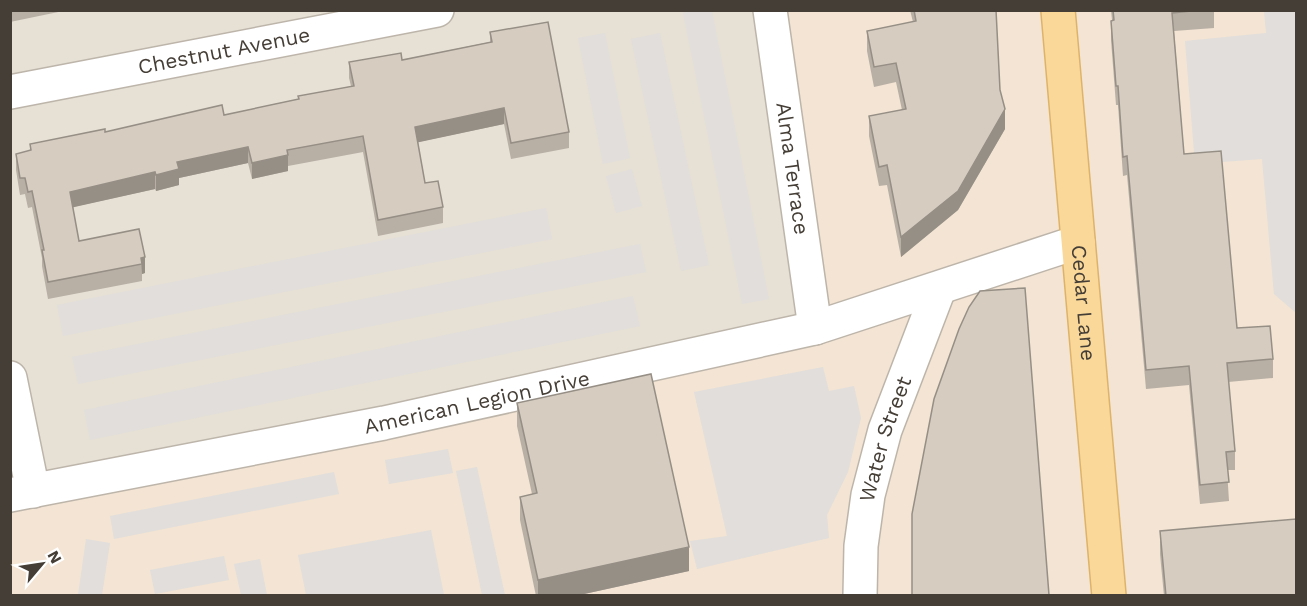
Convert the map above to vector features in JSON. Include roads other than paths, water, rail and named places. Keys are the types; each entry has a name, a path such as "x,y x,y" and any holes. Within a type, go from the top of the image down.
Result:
{"main road":[{"name":"Cedar Lane","path":"1058,10 1109,596"}],"street":[{"name":"Chestnut Avenue","path":"10,92 437,10"},
{"name":"Alma Terrace","path":"770,10 815,328"},
{"name":"American Legion Drive","path":"22,493 384,423 815,328 1078,242"},
{"name":"Water Street","path":"860,596 861,546 868,495 885,430 939,289"},
{"path":"10,378 22,493"}]}
